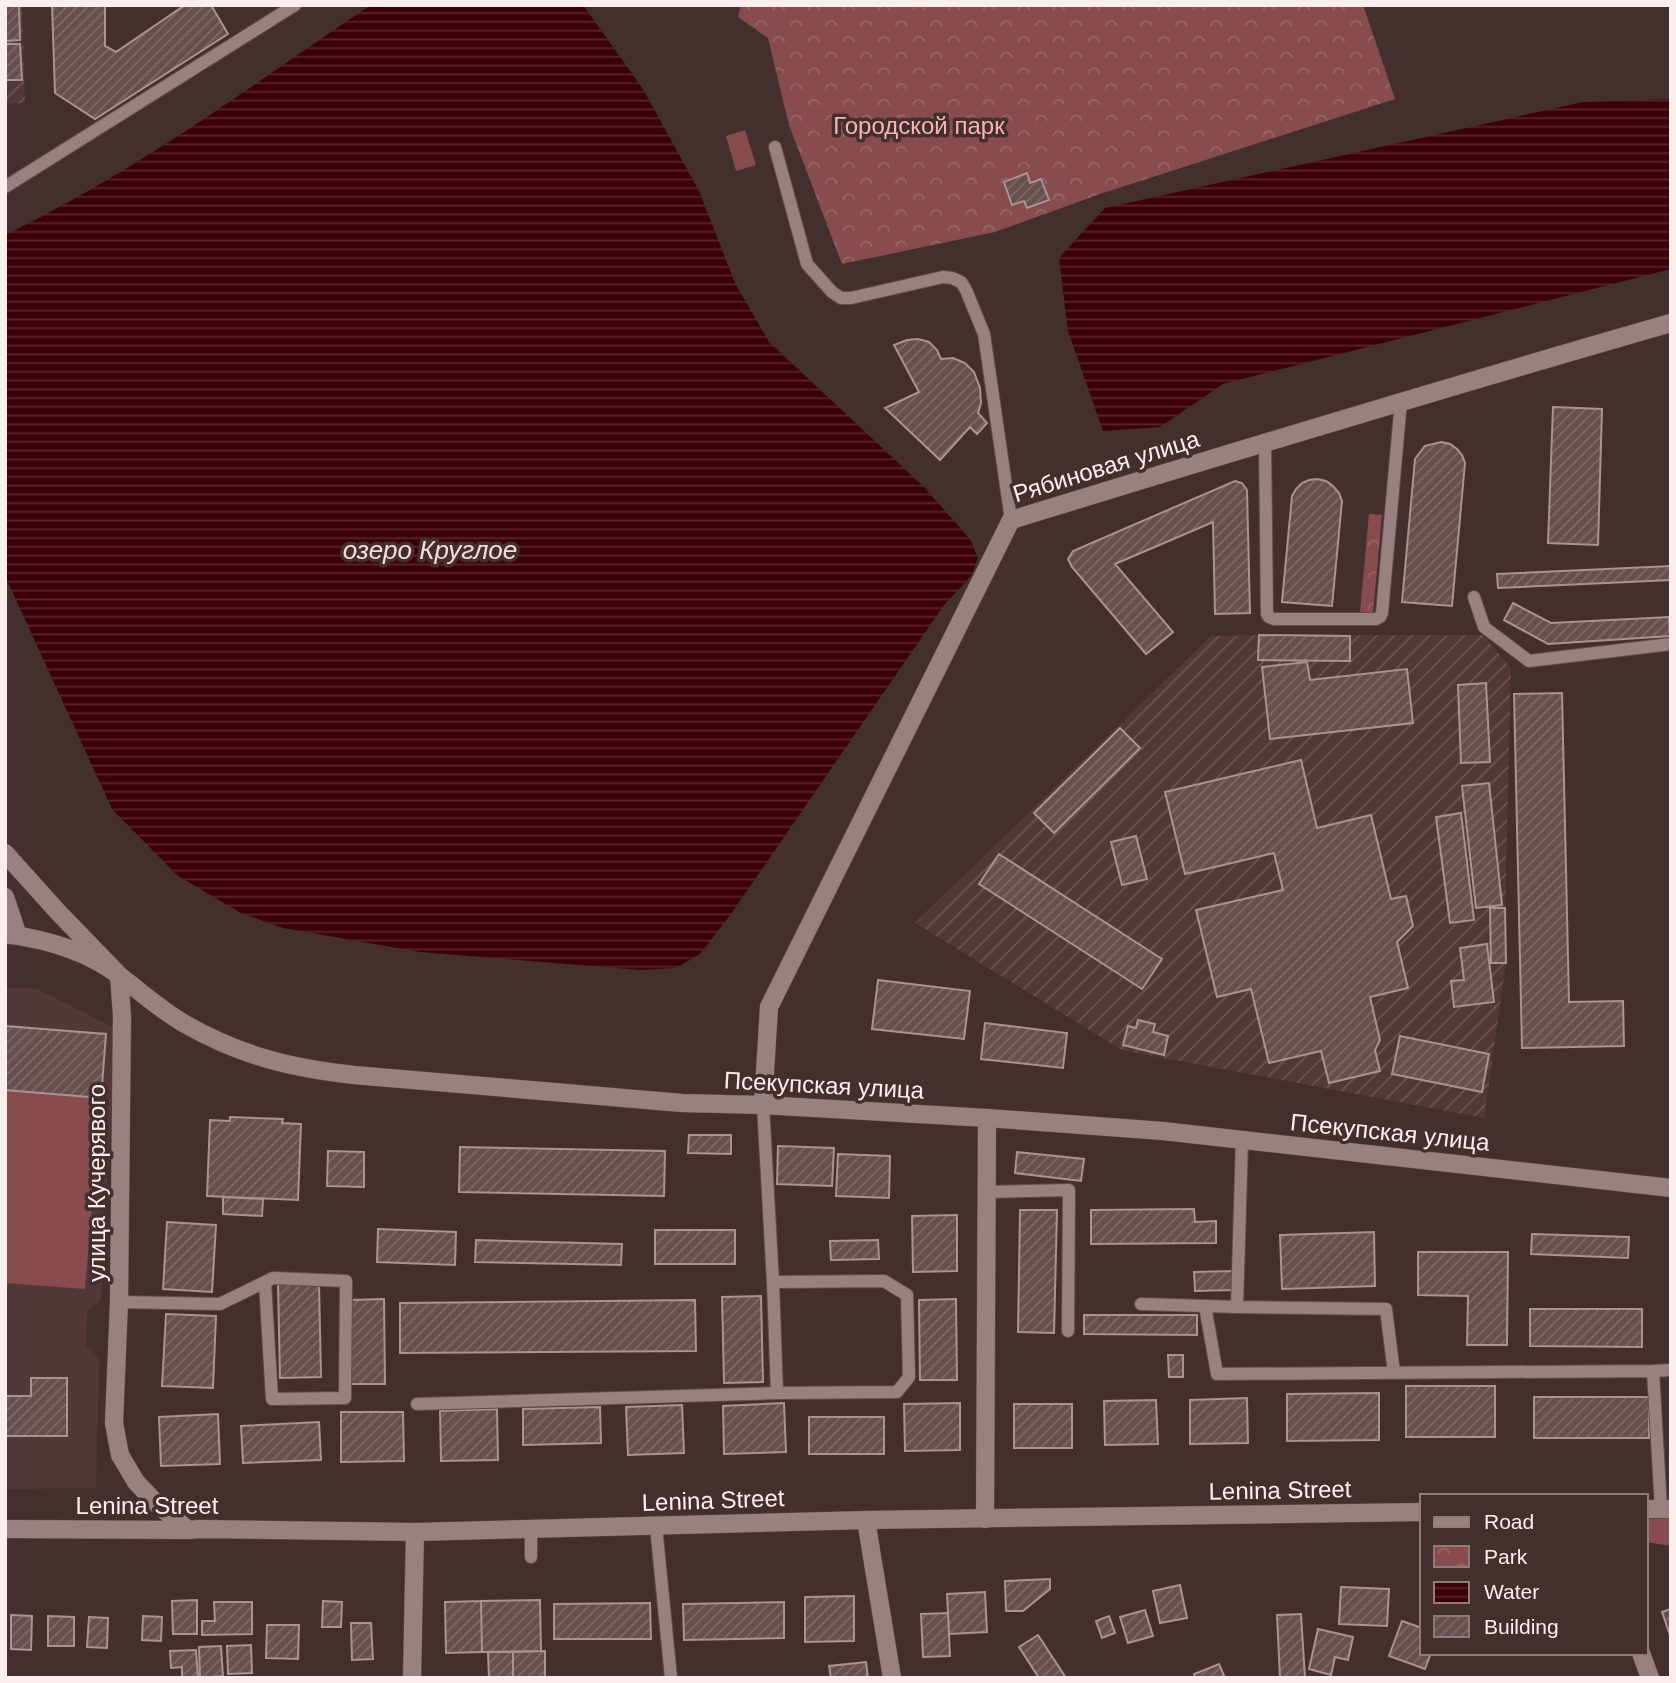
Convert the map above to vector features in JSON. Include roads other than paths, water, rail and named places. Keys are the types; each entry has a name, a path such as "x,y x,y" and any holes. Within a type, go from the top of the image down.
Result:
{"street":[{"name":"Рябиновая улица","path":"763,1105 769,1007 1011,520 1401,401 1671,323"},
{"path":"5,853 119,975"},
{"path":"5,898 12,935"},
{"name":"Псекупская улица","path":"12,935 74,951 119,975 182,1023 203,1034 250,1054 302,1068 354,1075 682,1103 987,1118 1163,1131 1671,1188"},
{"name":"улица Кучерявого","path":"119,975 122,1016 119,1302 114,1423 120,1455 136,1482 188,1530"},
{"path":"985,1519 987,1118"},
{"name":"Lenina Street","path":"5,1529 415,1532 866,1520 1420,1512"},
{"path":"866,1520 892,1678"},
{"path":"412,1678 415,1532"},
{"path":"1642,1655 1650,1678"}],"lane":[{"path":"5,187 295,5"},
{"path":"775,147 807,264 832,292 841,298 851,298 943,277 961,282 984,334 1011,520"},
{"path":"1265,442 1269,617 1274,620 1377,619 1381,614 1401,401"},
{"path":"1474,597 1484,627 1529,662 1671,645"},
{"path":"763,1105 777,1393"},
{"path":"1237,1307 1242,1140"},
{"path":"987,1192 1069,1190 1068,1331"},
{"path":"119,1302 220,1304 273,1278 346,1281 345,1398 272,1399 265,1282"},
{"path":"417,1404 897,1392 909,1377 906,1295 884,1281 773,1282"},
{"path":"1141,1304 1386,1309 1394,1374"},
{"path":"1205,1306 1217,1374 1671,1370"},
{"path":"1653,1371 1659,1509"},
{"path":"656,1526 671,1678"},
{"path":"531,1530 531,1558"}],"water":[{"name":"озеро Круглое","path":"373,5 583,5 643,89 699,191 735,283 769,342 924,487 970,539 978,558 972,575 944,605 731,914 700,954 676,968 641,970 420,952 283,928 241,913 178,876 112,809 5,576 5,235 144,158"},
{"path":"1671,99 1671,269 1223,384 1160,427 1103,431 1068,331 1059,258 1105,208 1583,102"}],"park label":[{"name":"Городской парк","path":"919,125"}]}
